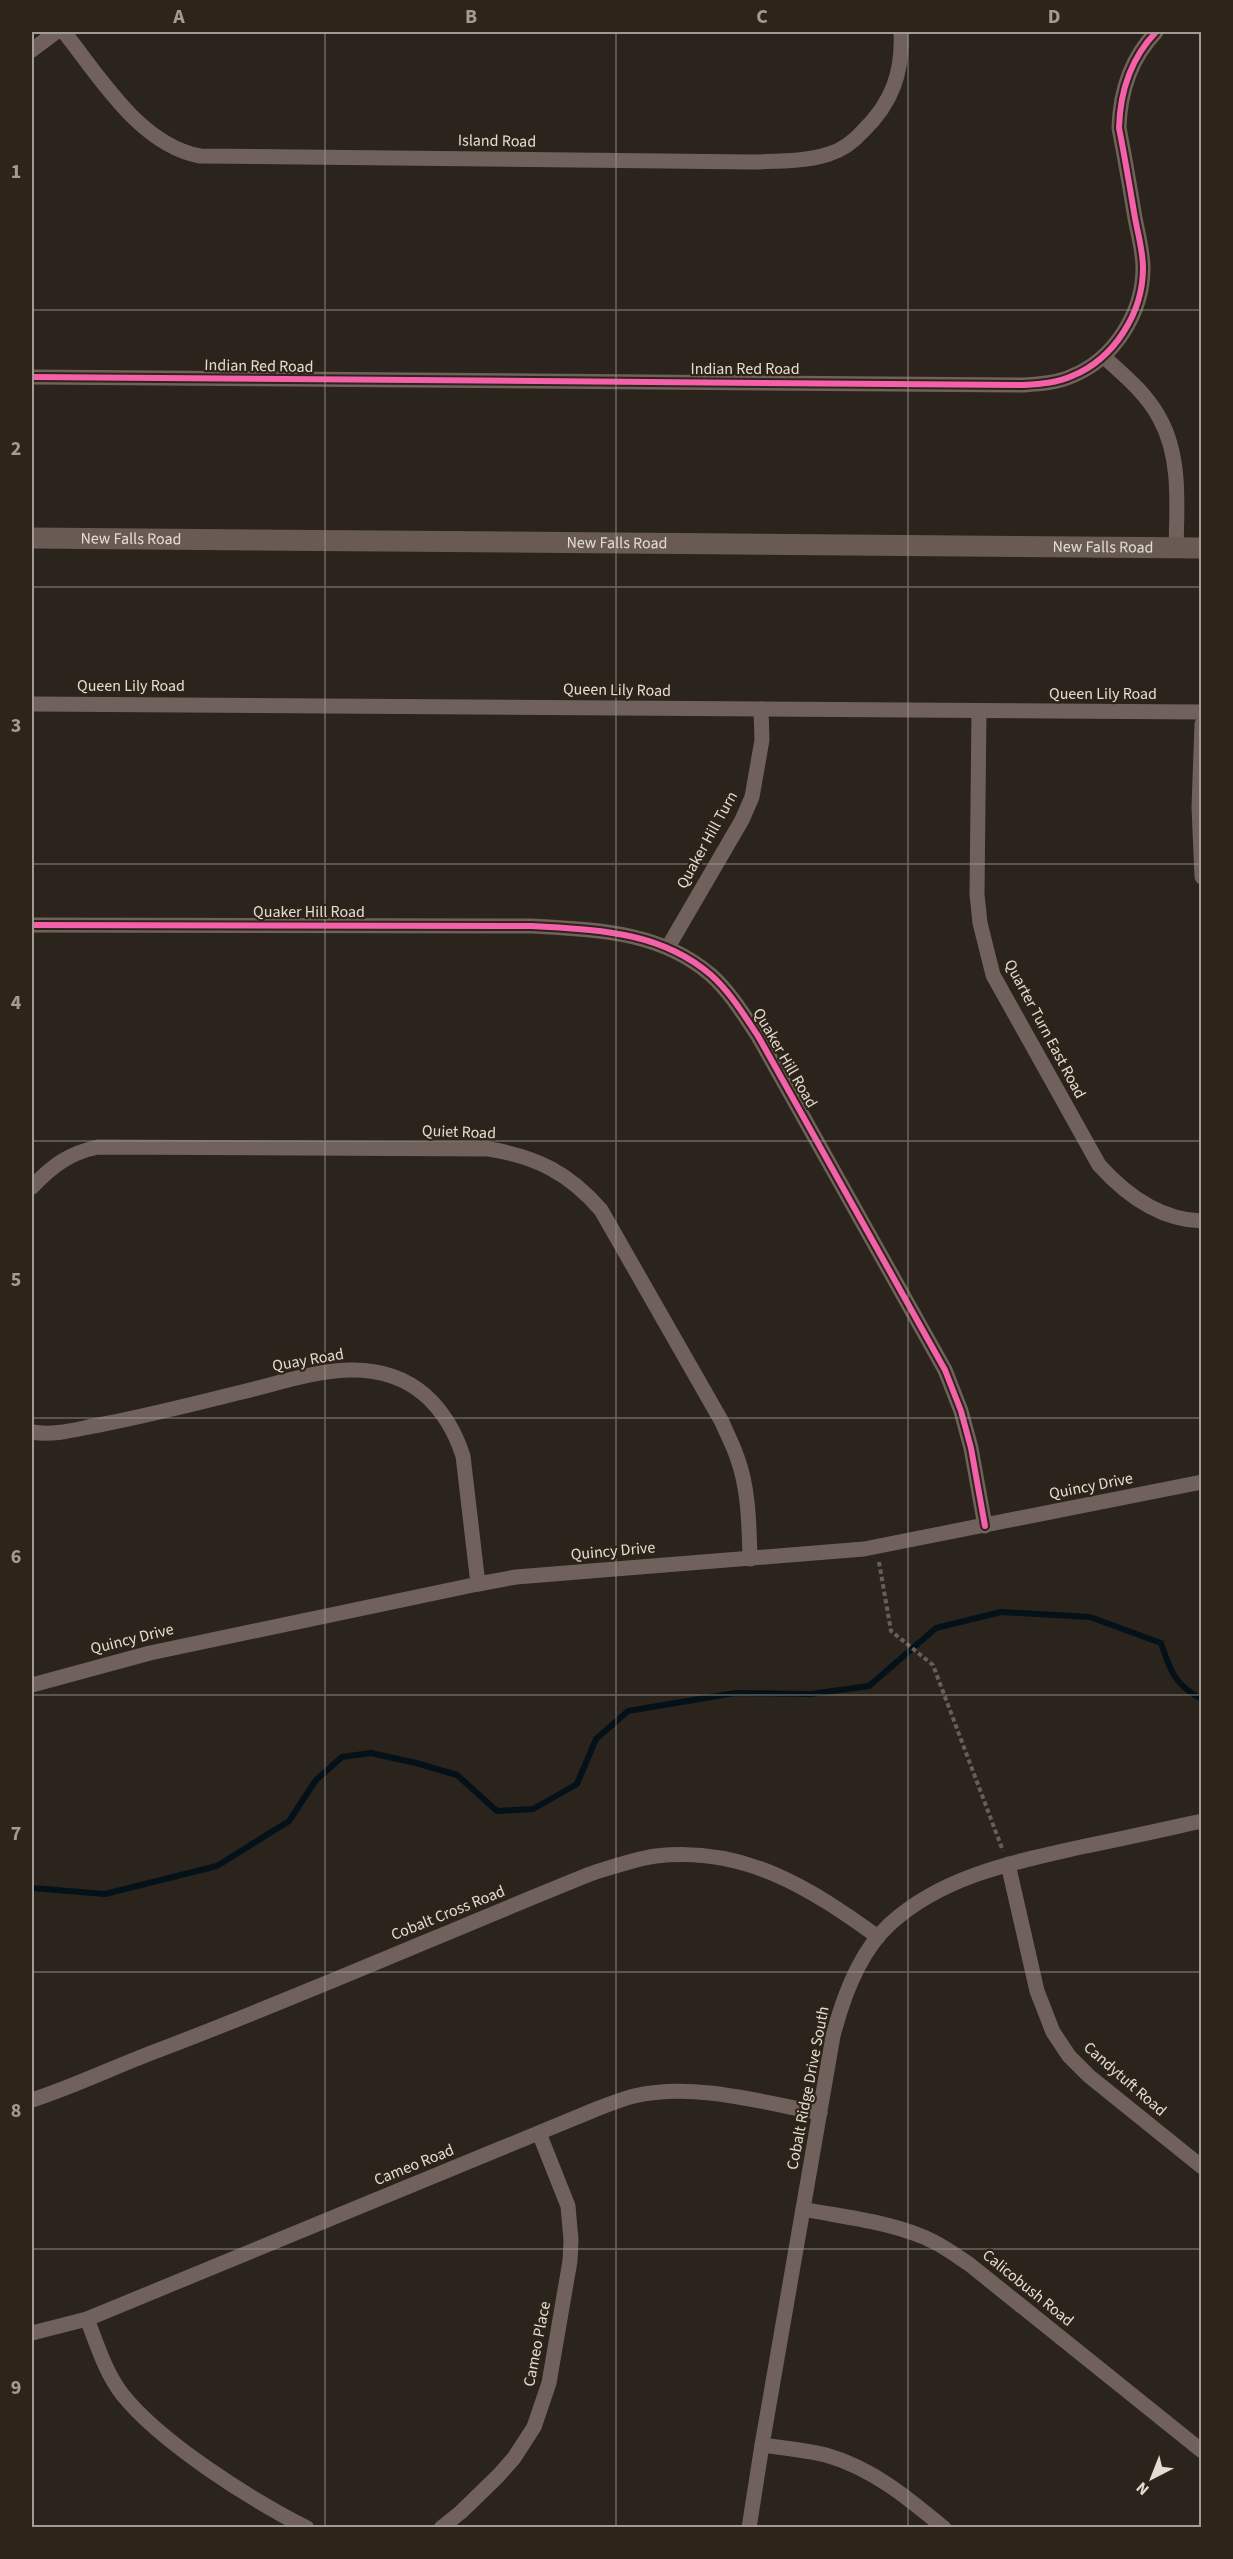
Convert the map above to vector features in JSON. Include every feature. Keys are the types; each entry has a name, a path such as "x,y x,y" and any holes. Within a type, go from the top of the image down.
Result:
{"main road":[{"name":"New Falls Road","path":"32,538 1202,548"}],"street":[{"path":"32,50 56,32"},
{"name":"Island Road","path":"64,32 139,124 165,144 200,156 752,162 810,158 835,152 855,140 876,118 895,85 899,69 901,32"},
{"name":"Indian Red Road","path":"32,377 1023,385 1071,377 1097,364 1104,357 1131,320 1139,296 1143,271 1119,128 1119,114 1125,84 1139,53 1156,32"},
{"path":"1104,357 1132,383 1161,421 1172,450 1175,478 1176,548"},
{"name":"Queen Lily Road","path":"32,704 1202,712"},
{"name":"Quaker Hill Turn","path":"668,947 742,820 752,797 762,740 761,709"},
{"name":"Quarter Turn East Road","path":"979,711 977,894 980,923 993,975 1099,1165 1118,1186 1140,1202 1176,1218 1202,1221"},
{"path":"1202,724 1199,807 1202,877"},
{"name":"Quaker Hill Road","path":"32,925 533,926 608,931 648,939 668,947 711,975 742,1012 758,1036 935,1350 961,1411 985,1526"},
{"name":"Quiet Road","path":"32,1187 51,1167 71,1155 109,1147 489,1149 543,1163 578,1185 601,1210 722,1422 738,1458 744,1481 750,1559"},
{"name":"Quay Road","path":"32,1432 57,1433 107,1424 318,1373 367,1370 392,1376 414,1386 435,1404 457,1436 463,1456 478,1584"},
{"name":"Quincy Drive","path":"32,1685 150,1653 516,1577 750,1559 877,1546 1202,1482"},
{"name":"Cobalt Ridge Drive South","path":"749,2528 820,2113 840,2011 862,1960 878,1937 904,1913 957,1881 1008,1864 1202,1821"},
{"name":"Cobalt Cross Road","path":"32,2100 252,2014 590,1874 635,1860 658,1856 686,1856 718,1858 760,1867 809,1890 878,1937"},
{"name":"Candytuft Road","path":"1008,1864 1037,1991 1053,2032 1070,2056 1089,2076 1202,2167"},
{"name":"Cameo Road","path":"32,2333 87,2319 634,2096 685,2092 729,2096 820,2113"},
{"name":"Cameo Place","path":"441,2528 461,2512 514,2458 534,2427 549,2384 567,2284 572,2240 568,2206 539,2133"},
{"name":"Calicobush Road","path":"803,2210 890,2225 923,2236 946,2249 969,2264 1202,2451"},
{"path":"87,2319 106,2367 121,2392 143,2417 214,2471 307,2528"},
{"path":"762,2445 826,2455 859,2467 910,2500 944,2528"}],"path":[{"path":"877,1546 891,1630 933,1665 1008,1864"}],"waterway":[{"path":"32,1888 105,1894 217,1866 289,1821 316,1780 342,1757 371,1753 416,1763 457,1775 497,1811 533,1809 577,1784 596,1739 628,1711 735,1693 811,1694 869,1686 936,1628 1001,1612 1090,1617 1161,1643 1167,1661 1180,1683 1185,1689 1202,1699"}],"cycle path":[{"path":"32,377 1023,385 1060,380 1087,368 1113,346 1132,317 1138,301 1142,285 1142,255 1119,128 1128,76 1140,53 1156,32"},
{"path":"32,925 533,926 581,929 627,936 671,949 691,960 711,975 724,989 758,1036 945,1370 961,1411 971,1448 985,1526"}]}
